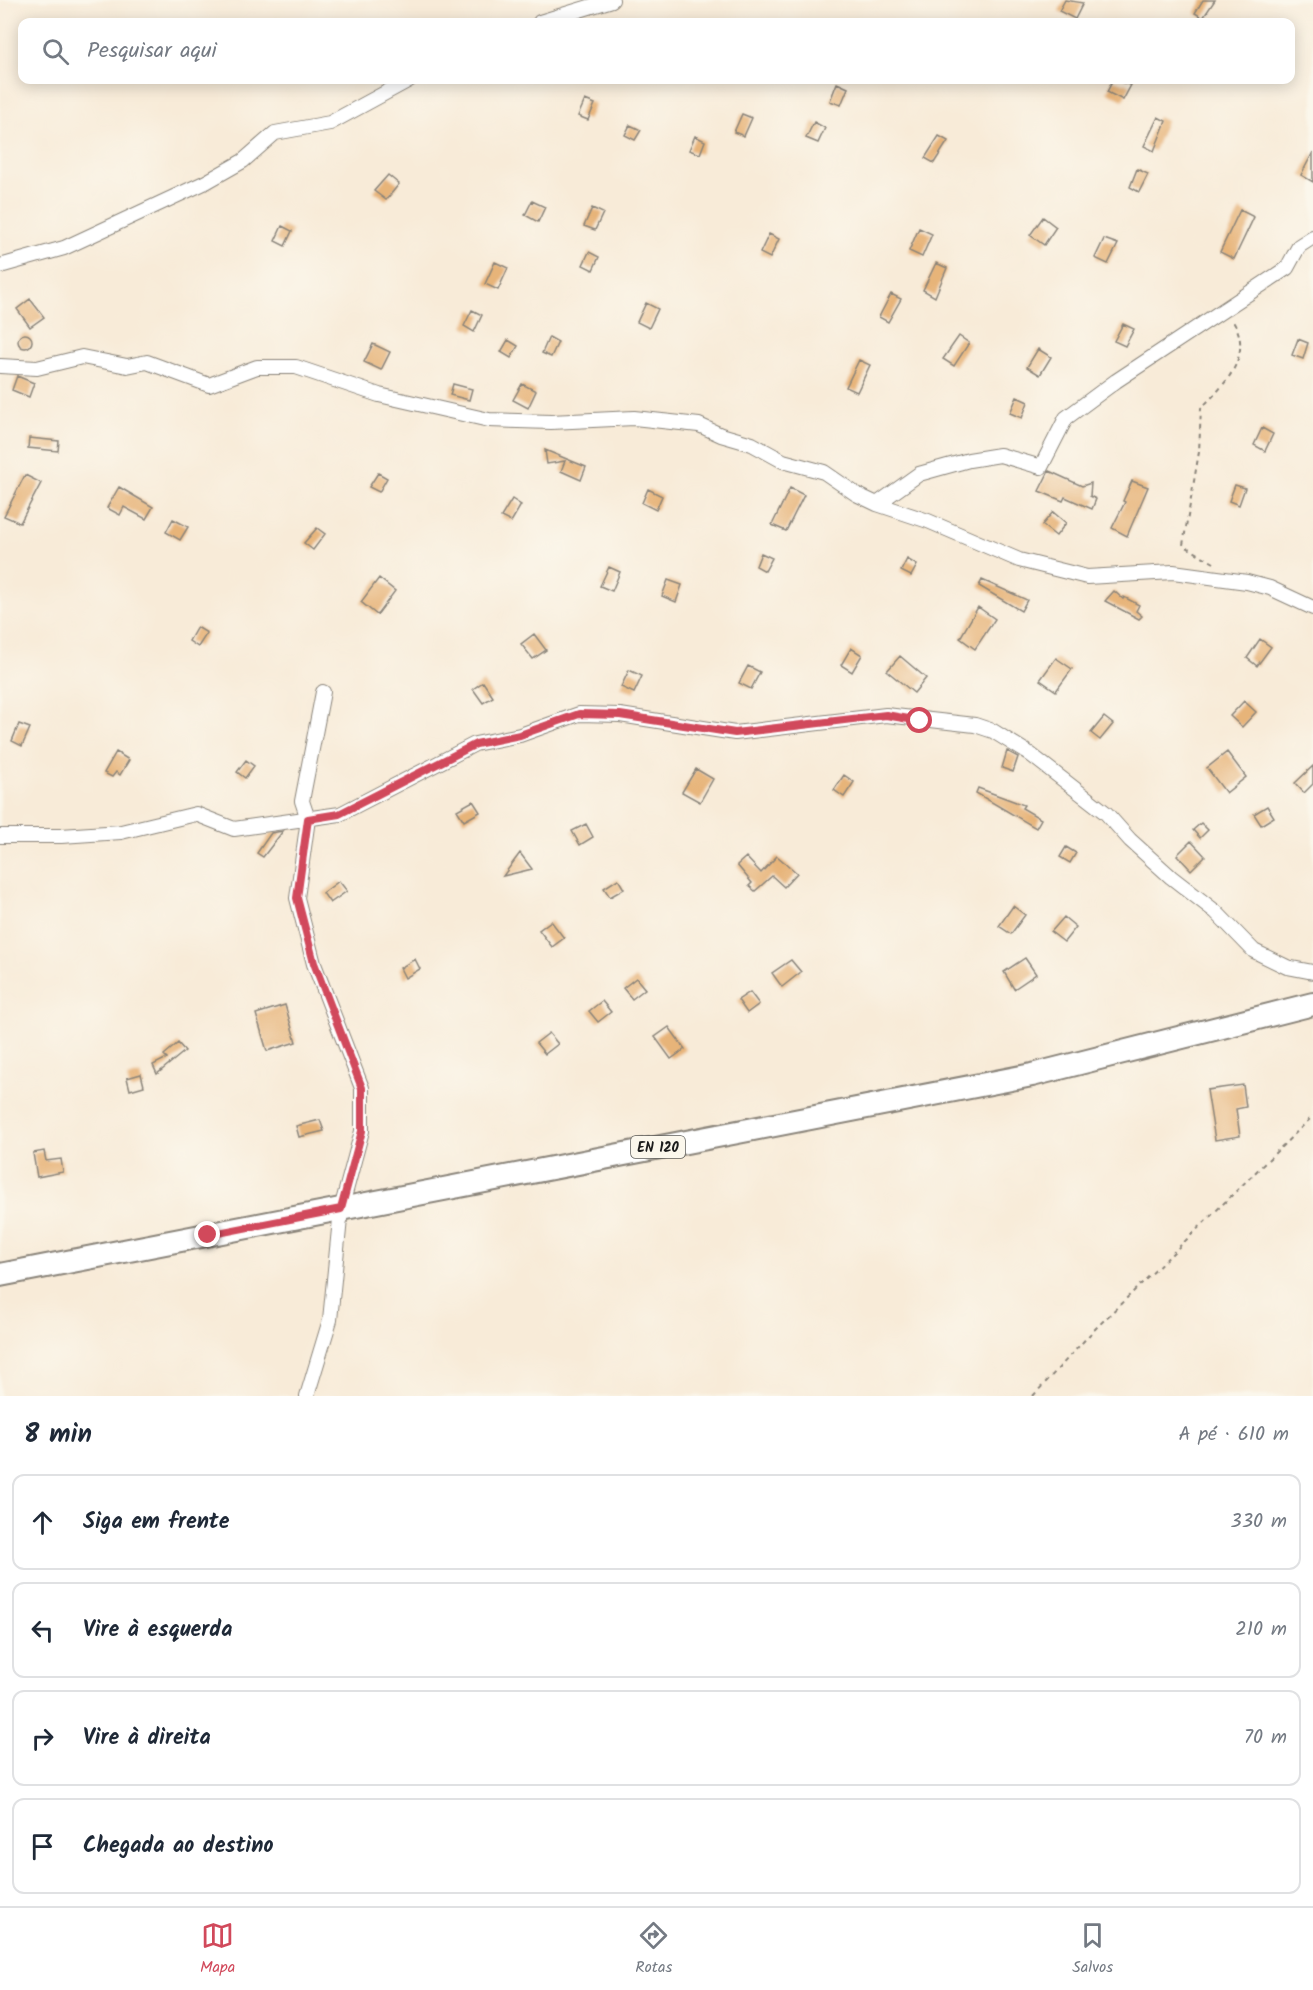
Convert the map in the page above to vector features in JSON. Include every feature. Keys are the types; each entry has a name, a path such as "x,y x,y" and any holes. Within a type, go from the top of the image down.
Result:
{"main road":[{"name":"EN 120","path":"0,1275 1032,1075 1313,1004"}],"street":[{"path":"553,18 612,0"},
{"path":"0,266 64,248 206,182 243,161 275,133 330,123 402,84"},
{"path":"878,504 919,474 969,460 1000,455 1041,467 1066,418 1116,381 1287,268 1299,246 1313,237"},
{"path":"0,366 37,368 82,357 127,366 147,362 209,385 257,367 296,367 379,395 489,420 551,422 634,417 699,425 720,435 752,444 783,461 824,472 856,494 878,504 928,521 1019,560 1087,577 1184,574 1270,588 1313,608"},
{"path":"307,1396 330,1320 341,1209 362,1131 362,1088 314,963 297,898 308,819 302,801 323,692"},
{"path":"0,836 61,837 121,832 196,814 234,829 339,814 476,744 520,735 579,714 620,715 735,733 886,715 975,725 993,732 1043,762 1106,813 1130,840 1216,912 1254,951 1287,967 1313,972"}],"path":[{"path":"1220,566 1183,545 1199,452 1201,408 1220,389 1239,362 1240,331 1225,310"},
{"path":"1033,1396 1093,1330 1313,1116"}],"building":[{"path":"1065,0 1083,3 1076,18 1059,11"},
{"path":"1203,0 1215,0 1203,18 1195,13"},
{"path":"837,84 848,88 841,105 830,101"},
{"path":"1111,84 1131,85 1123,100 1107,92"},
{"path":"585,100 595,104 588,120 578,116"},
{"path":"742,114 752,118 744,136 734,132"},
{"path":"1158,117 1166,121 1154,151 1144,146"},
{"path":"814,122 825,128 818,143 806,138"},
{"path":"630,125 641,130 635,140 625,135"},
{"path":"695,136 705,141 700,154 689,150"},
{"path":"939,136 948,141 934,163 925,158"},
{"path":"1313,152 1313,182 1301,175"},
{"path":"1137,169 1148,174 1139,192 1130,187"},
{"path":"388,175 399,184 386,200 374,191"},
{"path":"532,201 545,207 538,222 525,215"},
{"path":"592,208 603,213 595,230 584,226"},
{"path":"1240,210 1254,217 1234,259 1220,252"},
{"path":"1043,217 1056,227 1044,245 1030,235"},
{"path":"282,226 292,231 285,246 275,241"},
{"path":"919,228 932,234 922,257 909,251"},
{"path":"769,234 779,239 770,258 760,253"},
{"path":"1104,239 1118,244 1108,264 1095,258"},
{"path":"589,252 599,257 593,270 583,265"},
{"path":"495,262 508,268 498,290 485,284"},
{"path":"936,263 947,268 935,297 923,290"},
{"path":"891,294 901,299 888,322 879,317"},
{"path":"30,299 44,317 30,327 17,309"},
{"path":"646,303 658,309 649,328 637,322"},
{"path":"472,310 482,315 474,332 464,326"},
{"path":"1123,324 1134,329 1125,346 1114,341"},
{"path":"22,334 28,334 32,341 28,348 22,348 18,344 18,338"},
{"path":"959,336 969,343 954,366 943,359"},
{"path":"549,337 558,342 551,357 542,353"},
{"path":"1298,339 1308,343 1303,359 1292,355"},
{"path":"508,340 518,346 511,358 501,352"},
{"path":"373,344 390,352 381,370 364,362"},
{"path":"1038,349 1051,357 1040,375 1027,367"},
{"path":"859,360 870,365 857,392 846,387"},
{"path":"17,376 34,383 29,397 12,390"},
{"path":"453,384 472,389 469,400 450,395"},
{"path":"522,384 536,391 528,408 513,400"},
{"path":"1017,397 1028,402 1022,418 1010,413"},
{"path":"1262,428 1273,434 1265,451 1254,445"},
{"path":"29,438 59,441 58,451 28,448"},
{"path":"545,450 586,467 581,480 561,471 565,461 547,464"},
{"path":"1049,471 1082,486 1091,483 1090,496 1096,499 1092,509 1065,497 1063,501 1039,491"},
{"path":"378,473 387,478 379,492 369,487"},
{"path":"25,475 41,483 20,523 4,516"},
{"path":"1132,481 1148,487 1127,536 1112,528"},
{"path":"1235,485 1245,488 1239,505 1229,501"},
{"path":"119,487 153,507 146,519 124,507 120,515 107,508"},
{"path":"790,488 804,495 786,531 772,525"},
{"path":"648,489 662,496 656,510 642,503"},
{"path":"512,499 521,505 511,522 501,517"},
{"path":"1053,512 1066,523 1056,536 1042,525"},
{"path":"173,519 188,527 180,540 166,532"},
{"path":"317,528 325,534 313,550 304,543"},
{"path":"761,553 772,558 765,571 756,566"},
{"path":"907,559 917,565 911,576 901,571"},
{"path":"609,567 620,572 612,591 600,586"},
{"path":"379,578 395,591 377,615 361,602"},
{"path":"668,580 682,585 676,602 662,596"},
{"path":"982,580 1027,600 1021,611 979,586"},
{"path":"1114,591 1123,599 1124,597 1139,605 1136,611 1142,616 1139,619 1105,601"},
{"path":"978,607 995,619 975,649 960,638"},
{"path":"197,627 207,633 198,647 189,641"},
{"path":"534,634 546,650 533,659 521,644"},
{"path":"1260,639 1271,647 1257,666 1247,658"},
{"path":"851,648 862,655 852,672 841,665"},
{"path":"900,656 926,678 914,693 887,671"},
{"path":"1056,658 1072,669 1056,691 1040,680"},
{"path":"748,666 760,672 751,689 739,683"},
{"path":"629,670 642,676 634,693 621,687"},
{"path":"483,682 493,697 483,703 473,689"},
{"path":"1244,701 1256,712 1242,727 1230,716"},
{"path":"1104,717 1113,724 1100,740 1091,733"},
{"path":"19,724 30,728 22,746 12,741"},
{"path":"1007,751 1018,757 1013,772 1002,768"},
{"path":"116,752 129,760 120,775 116,772 112,777 104,773"},
{"path":"1227,752 1246,777 1226,793 1207,768"},
{"path":"246,760 254,766 245,778 237,772"},
{"path":"1313,766 1313,784 1304,793 1295,783"},
{"path":"696,769 713,779 700,802 682,792"},
{"path":"844,775 854,782 844,797 834,790"},
{"path":"978,788 1024,805 1022,808 1041,819 1036,828 976,793"},
{"path":"473,801 480,812 464,821 457,810"},
{"path":"1267,806 1274,817 1261,825 1254,814"},
{"path":"1201,823 1208,830 1200,838 1193,830"},
{"path":"586,824 593,837 580,845 572,831"},
{"path":"283,831 263,857 257,853 271,833"},
{"path":"1191,841 1205,856 1191,870 1177,855"},
{"path":"1066,847 1076,853 1070,863 1060,857"},
{"path":"520,853 532,869 503,876"},
{"path":"777,856 797,873 784,887 772,876 755,891 749,886 752,883 737,865 746,857 761,873"},
{"path":"618,879 624,889 610,897 604,888"},
{"path":"339,881 347,891 330,903 323,893"},
{"path":"1013,906 1025,915 1011,934 999,926"},
{"path":"1064,917 1076,927 1064,942 1051,932"},
{"path":"551,921 564,938 552,947 539,930"},
{"path":"1025,958 1036,974 1014,989 1004,972"},
{"path":"415,959 420,969 405,978 400,968"},
{"path":"791,960 801,972 782,987 772,973"},
{"path":"636,978 645,989 632,999 623,988"},
{"path":"750,992 759,1004 747,1013 738,1000"},
{"path":"602,1001 611,1012 598,1022 589,1011"},
{"path":"285,1005 296,1042 267,1051 256,1014"},
{"path":"669,1027 685,1049 671,1059 655,1037"},
{"path":"549,1033 558,1044 545,1054 536,1043"},
{"path":"178,1043 185,1051 157,1074 153,1065 167,1058 164,1055"},
{"path":"141,1074 144,1086 130,1090 127,1078"},
{"path":"1243,1085 1246,1107 1236,1109 1240,1136 1215,1140 1207,1090"},
{"path":"320,1120 324,1131 299,1137 296,1126"},
{"path":"44,1151 46,1161 61,1159 63,1172 37,1177 33,1153"}],"route":[{"path":"208,1235 341,1209 362,1131 362,1088 314,963 297,898 308,819 339,814 476,744 520,735 579,714 620,715 735,733 886,715 920,721"}]}
